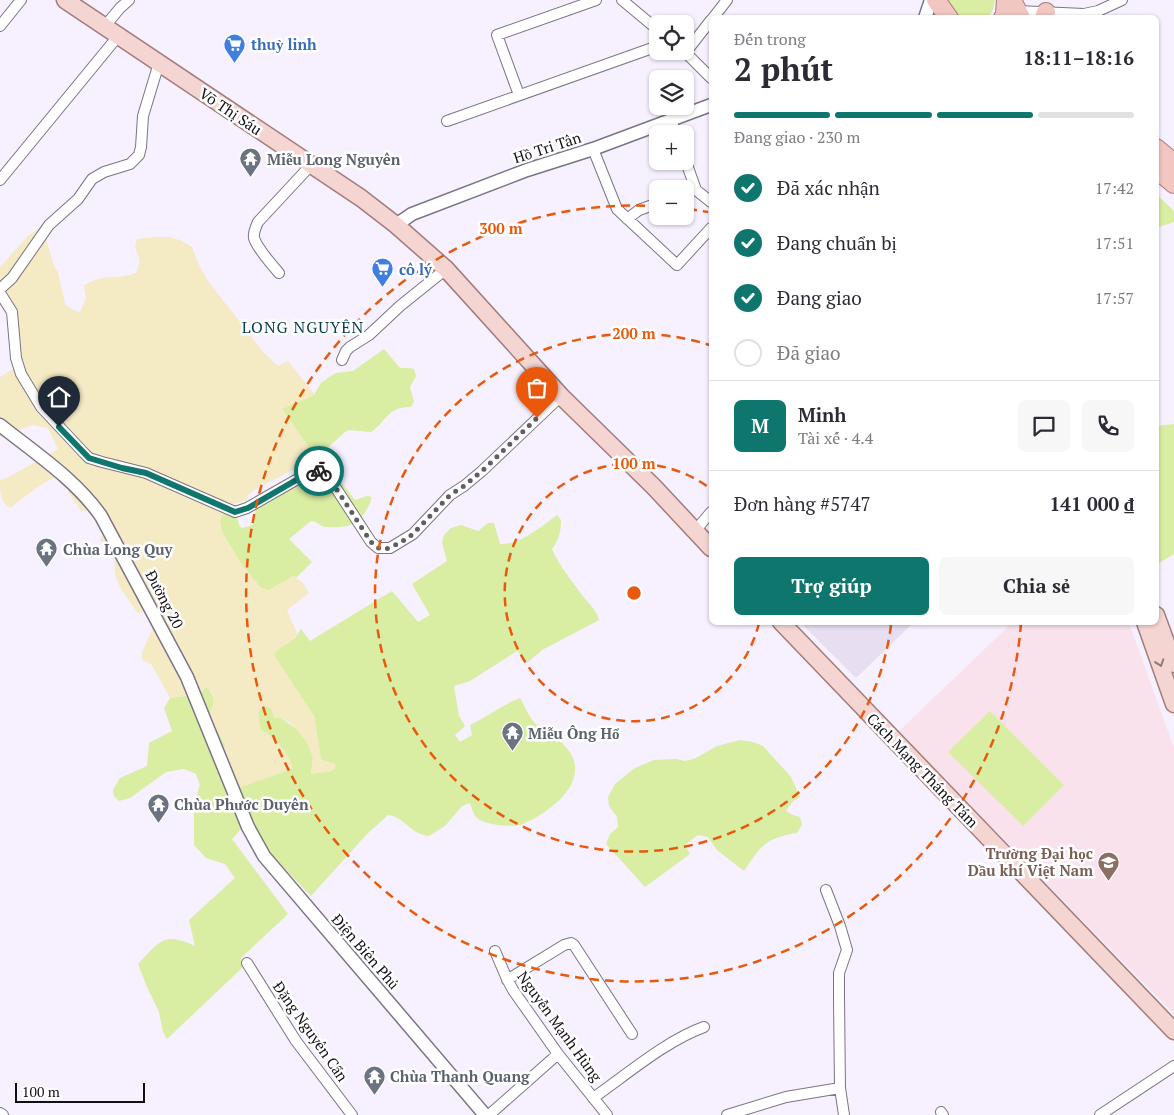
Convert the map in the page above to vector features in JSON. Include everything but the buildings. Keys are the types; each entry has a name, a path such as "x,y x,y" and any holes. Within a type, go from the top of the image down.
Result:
{"highway":[{"path":"936,0 947,15"},
{"path":"1159,150 1174,163"},
{"path":"1159,172 1174,184"}],"main road":[{"name":"Võ Thị Sáu","path":"65,0 360,198 396,225"},
{"path":"396,225 446,269 561,396 654,487 709,546"},
{"path":"1159,623 1174,664"},
{"name":"Cách Mạng Tháng Tám","path":"785,625 1172,1028"},
{"path":"1147,625 1174,704"}],"street":[{"path":"0,26 21,0"},
{"path":"0,180 112,31 120,8 129,0"},
{"path":"519,95 497,35 596,0"},
{"path":"622,0 649,22"},
{"path":"715,15 727,0"},
{"path":"926,15 931,0"},
{"path":"1010,11 1044,15 1084,14 1098,11 1122,0"},
{"path":"694,41 709,23"},
{"path":"447,121 649,49"},
{"path":"693,60 709,76"},
{"path":"0,289 12,278 49,225 78,199 92,179 104,172 130,164 139,155 143,116 159,63"},
{"name":"Hồ Tri Tân","path":"396,225 412,214 527,170 593,149 709,106"},
{"path":"671,120 673,125"},
{"path":"593,149 617,209 677,265 709,230"},
{"path":"279,273 258,246 254,238 254,230 258,222 311,165"},
{"path":"689,170 696,190 709,200"},
{"path":"627,219 639,210 649,206"},
{"path":"342,360 350,347 369,335 400,306 446,269"},
{"path":"0,293 12,312 16,362 30,390 41,407 89,458 146,473 235,512 248,508 310,472 322,472 330,479 371,542 378,548 390,548 413,534 450,495 482,471 561,396"},
{"name":"Đường 20","path":"0,424 70,480 101,516 187,677 237,799"},
{"path":"695,531 709,514"},
{"name":"Điện Biên Phủ","path":"237,799 253,838 264,856 487,1115"},
{"path":"826,890 840,926 846,950 840,973 840,1088 844,1115"},
{"path":"507,980 564,945 571,943 632,1034"},
{"name":"Nguyễn Mạnh Hùng","path":"495,951 507,980 558,1054 607,1115"},
{"name":"Đặng Nguyên Cẩn","path":"247,963 296,1041 352,1115"},
{"path":"593,1098 670,1044 686,1034 704,1027"},
{"path":"487,1115 558,1054"},
{"path":"1100,1115 1174,1066"},
{"path":"727,1115 786,1097 840,1088"}],"shaded area":[{"path":"803,625 911,625 856,678"},
{"name":"Trường Đại học Dầu khí Việt Nam","path":"1010,625 1130,625 1174,748 1174,1014 898,732"}],"green space":[{"path":"944,0 995,0 993,10 989,15 955,15"},
{"path":"1159,197 1174,211 1174,222 1159,227"},
{"path":"384,349 400,368 414,369 416,376 410,387 414,402 411,407 403,407 392,412 371,432 349,430 345,432 316,458 282,409 314,395 321,383 329,377 336,373 353,371"},
{"path":"1174,424 1174,554 1159,563 1159,426"},
{"path":"323,465 333,471 355,500 367,496 372,497 369,505 364,514 350,525 325,527 311,521 289,539 312,562 296,578 294,576 268,591 260,587 241,564 222,532 220,520 224,512 235,516 242,528 253,525 256,508"},
{"path":"557,515 561,520 561,528 558,539 552,549 558,561 594,610 599,620 542,650 527,663 517,651 470,681 454,686 459,716 465,726 455,735 460,742 472,735 470,725 520,698 534,721 568,749 574,761 575,771 573,781 567,791 542,814 523,824 513,826 499,825 480,820 475,816 470,803 462,806 445,826 429,836 422,835 394,816 388,815 366,835 311,896 244,826 232,839 288,914 241,958 242,968 167,1039 163,1032 159,1012 138,964 157,945 169,939 176,939 195,946 189,920 235,878 225,864 206,858 194,845 194,803 200,785 196,774 184,769 166,772 130,798 119,801 114,796 113,790 120,778 147,766 149,743 172,731 164,708 170,698 199,694 206,687 209,689 215,702 210,712 207,727 216,728 225,745 224,754 286,756 275,741 260,729 258,712 265,706 271,708 278,718 281,718 296,729 307,742 313,757 311,774 331,771 335,764 321,760 314,716 276,659 274,655 276,651 295,638 301,629 310,641 392,591 418,622 430,615 412,584 447,561 442,543 444,535 451,528 461,525 478,531 488,523 494,523 500,544 523,538"},
{"path":"990,711 1064,785 1023,826 948,752"},
{"path":"740,740 763,746 791,777 800,797 793,801 786,811 800,817 802,825 797,833 778,837 765,844 744,871 717,850 708,837 698,835 685,845 690,854 645,887 606,844 610,834 618,827 617,817 609,806 608,797 615,784 635,768 654,760 676,759 685,761 696,758 717,746"}],"sand":[{"path":"39,228 45,236 54,266 58,272 65,304 71,309 80,312 86,298 84,286 97,279 136,273 140,261 135,246 137,239 170,237 192,247 208,281 264,353 278,366 288,361 315,395 282,409 316,458 254,490 248,495 247,500 234,504 88,453 44,407 31,386 22,362 16,311 0,282 0,267 28,236"},
{"path":"16,367 78,452 150,478 224,512 220,520 222,532 241,564 260,587 268,590 294,576 303,583 309,593 287,610 297,634 274,655 314,716 321,759 335,764 336,767 331,771 311,774 313,757 307,742 289,722 281,718 274,718 271,708 265,706 258,712 260,729 281,746 289,757 293,769 241,787 232,782 224,754 225,745 216,728 201,728 199,725 204,713 210,712 212,709 213,699 209,689 206,687 199,694 170,698 152,665 142,660 142,652 155,624 148,610 138,613 121,589 116,578 113,553 105,551 100,540 103,535 104,525 93,510 81,511 68,492 72,482 72,473 64,474 48,481 10,508 4,502 0,480 7,478 58,449 48,428 32,425 0,437 0,377"}],"way so far":[{"path":"319,471 326,474 330,479 371,542 378,548 386,549 400,543 413,534 454,491 464,486 482,471 537,418"}],"place":[{"name":"thuỳ linh","path":"235,63"},
{"name":"Miễu Long Nguyên","path":"251,178"},
{"name":"cô lý","path":"383,288"},
{"name":"Chùa Long Quy","path":"47,568"},
{"name":"Miễu Ông Hổ","path":"512,752"},
{"name":"Chùa Phước Duyên","path":"158,823"},
{"name":"Trường Đại học Dầu khí Việt Nam","path":"1109,881"},
{"name":"Chùa Thanh Quang","path":"374,1095"}],"district":[{"name":"LONG NGUYÊN","path":"303,327"}],"route":[{"path":"59,427 89,458 146,473 235,512 248,508 310,472 319,471"}]}
